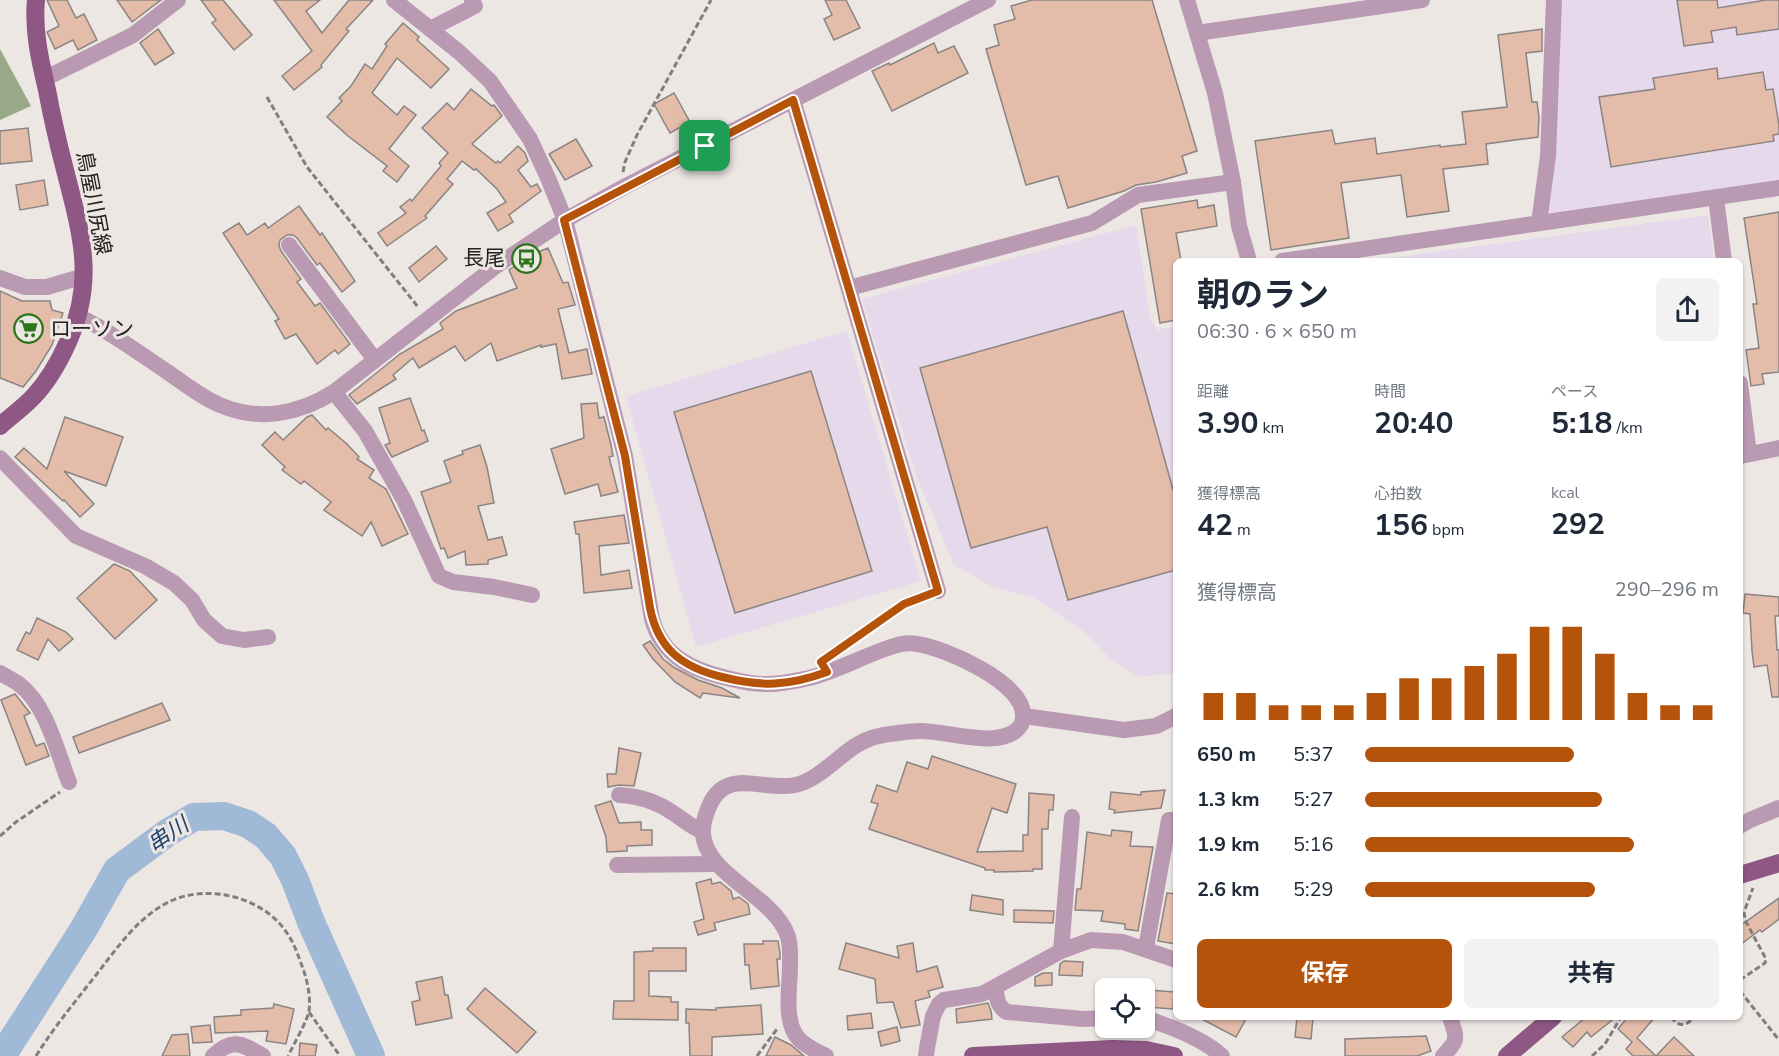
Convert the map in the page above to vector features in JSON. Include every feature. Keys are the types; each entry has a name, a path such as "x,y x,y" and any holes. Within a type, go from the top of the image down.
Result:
{"main road":[{"name":"鳥屋川尻線","path":"0,426 30,400 50,377 62,357 78,316 83,294 81,232 44,79 36,36 36,0"},
{"path":"1748,872 1779,863"},
{"path":"1507,1056 1549,1020"},
{"path":"973,1056 1146,1050 1174,1056"}],"street":[{"path":"394,0 476,67 499,92 537,153 564,220 625,456 652,619 668,649 696,670 742,682 763,684 812,677 899,644 915,643 984,671 1013,693 1020,702 1024,716 1021,726 1002,738 921,731 897,733 858,745 807,781 795,785 734,784 716,793 707,811 702,831 704,842 717,864 769,908 787,934 790,952 789,1020 800,1040 826,1056"},
{"path":"430,29 475,6 472,0"},
{"path":"78,316 107,331 207,398 232,410 274,415 310,405 334,392 512,254 564,220 988,0"},
{"path":"1186,0 1215,93 1233,182 1239,226 1248,258"},
{"path":"1197,33 1422,0"},
{"path":"1539,223 1548,156 1554,0"},
{"path":"44,79 133,35 169,3"},
{"path":"793,100 938,591"},
{"path":"849,288 1092,223 1138,195 1233,182"},
{"path":"1302,258 1779,188"},
{"path":"1716,198 1724,258"},
{"path":"289,245 375,360"},
{"path":"0,278 25,287 46,287 84,276"},
{"path":"334,392 365,431 404,500 439,576 453,582 532,595"},
{"path":"1743,426 1745,455 1779,448"},
{"path":"0,458 76,536 145,566 174,583 192,600 204,620 222,636 244,640 268,637"},
{"path":"0,673 20,684 37,704 54,740 69,782"},
{"path":"1024,716 1124,730 1156,726 1173,718"},
{"path":"619,795 655,802 693,828 702,831"},
{"path":"1743,824 1779,808"},
{"path":"1060,951 1072,818"},
{"path":"1146,948 1169,820 1173,820"},
{"path":"617,865 717,864"},
{"path":"926,1056 933,1016 939,1004 944,1000 982,994 1060,951 1091,940 1123,942 1173,959"},
{"path":"995,987 1000,1007 1007,1012 1095,1018"},
{"path":"1443,1056 1455,1043 1451,1020"},
{"path":"1155,1022 1184,1032 1222,1056"},
{"path":"213,1056 222,1047 233,1044 242,1044 263,1056"}],"path":[{"path":"622,188 623,168 637,135 711,0"},
{"path":"267,97 307,167 427,319"},
{"path":"839,649 904,604 938,591"},
{"path":"0,836 15,822 63,791 69,782"},
{"path":"1743,978 1766,963 1745,920 1744,912 1752,893 1748,872"},
{"path":"36,1056 53,1028 128,935 151,912 174,899 199,893 224,893 247,901 270,915 286,931 297,951 307,979 309,1012 288,1056"},
{"path":"1743,995 1779,1040"},
{"path":"309,1012 340,1056"},
{"path":"756,1056 776,1030 789,1020"},
{"path":"1593,1056 1605,1044 1619,1020"},
{"path":"1674,1020 1681,1025 1692,1020"}],"shaded area":[{"path":"1560,0 1779,0 1779,181 1547,217"},
{"path":"1708,215 1714,258 1391,258"},
{"path":"1136,225 1150,317 1157,330 1173,327 1173,673 1139,677 1110,659 1087,634 1034,598 993,587 954,565 916,475 862,299"},
{"path":"847,331 921,581 696,647 626,396"}],"green space":[{"path":"0,49 31,106 0,120"}],"building":[{"path":"47,0 67,0 76,18 84,14 97,40 78,50 73,40 55,49 47,32 59,26"},
{"path":"117,0 161,0 132,22"},
{"path":"201,0 223,0 252,35 234,50 212,23 216,20"},
{"path":"274,0 320,0 306,11 322,33 349,0 373,0 346,29 349,31 321,65 322,67 294,90 282,76 312,51"},
{"path":"825,0 846,0 860,28 834,40 824,19 832,15"},
{"path":"1032,0 1152,0 1197,151 1182,156 1187,173 1136,185 1124,191 1068,208 1058,176 1026,185 986,49 999,45 994,25 1015,19 1011,6"},
{"path":"1677,0 1717,0 1718,8 1779,0 1779,29 1737,35 1736,27 1711,31 1713,42 1684,46"},
{"path":"403,23 419,37 417,40 449,69 431,88 397,58 372,93 397,115 404,106 416,115 389,149 409,166 397,182 383,171 387,166 327,117 342,101 339,98 351,86 365,64 372,69 387,46 385,44"},
{"path":"158,29 174,53 155,65 140,43"},
{"path":"1542,29 1542,51 1526,53 1532,102 1537,102 1538,137 1486,144 1488,164 1443,169 1449,211 1407,217 1401,175 1341,183 1349,238 1271,250 1255,141 1332,130 1335,144 1375,138 1377,154 1440,145 1440,147 1466,144 1462,112 1507,107 1498,35"},
{"path":"934,43 938,53 954,46 968,73 892,111 872,71 889,63 890,65"},
{"path":"1717,68 1718,79 1763,72 1766,90 1773,89 1779,125 1779,134 1773,135 1774,141 1611,167 1599,97 1655,89 1653,78"},
{"path":"471,89 492,106 494,105 502,116 472,144 496,163 498,161 500,163 518,146 525,153 528,161 518,170 531,187 537,184 541,191 509,215 513,222 498,231 487,213 506,202 497,189 476,169 474,170 462,161 447,179 453,184 425,216 427,218 387,246 378,233 406,213 400,207 410,199 412,201 441,166 439,163 448,153 422,128 447,103 454,110"},
{"path":"674,93 690,122 670,133 654,104"},
{"path":"28,128 32,161 0,164 0,131"},
{"path":"576,139 592,166 565,180 549,154"},
{"path":"44,180 48,205 20,210 16,185"},
{"path":"1197,200 1198,208 1214,205 1217,226 1176,233 1180,258 1173,258 1173,321 1160,323 1141,209"},
{"path":"299,206 320,235 322,233 355,281 342,292 320,263 317,265 297,238 287,235 280,240 281,251 301,279 297,282 315,306 320,303 350,344 338,354 335,350 317,364 296,334 285,339 275,321 279,319 223,233 239,223 247,235 265,223 268,228"},
{"path":"1779,212 1779,372 1762,374 1764,384 1751,386 1746,350 1759,348 1753,304 1757,304 1744,218"},
{"path":"436,246 447,259 419,282 409,268"},
{"path":"548,248 563,283 568,282 575,305 558,309 569,353 587,349 592,374 562,379 556,344 541,347 541,345 497,361 491,343 465,361 455,346 419,368 413,358 393,375 396,379 357,404 349,395 400,354 443,329 440,323 456,311 517,288 509,270 533,254"},
{"name":"ローソン","path":"0,291 22,301 50,301 52,310 63,313 52,345 23,387 0,378"},
{"path":"1123,311 1173,489 1173,571 1068,600 1047,527 971,548 920,368"},
{"path":"811,371 872,571 735,613 674,412"},
{"path":"410,398 428,441 392,457 385,445 390,443 379,408"},
{"path":"597,403 599,418 604,417 611,445 613,456 609,457 618,492 601,496 598,484 565,494 551,449 584,438 581,404"},
{"path":"312,415 326,430 328,428 347,444 359,457 357,459 374,470 369,478 386,489 408,534 382,546 371,522 362,536 324,510 331,502 304,481 301,484 282,470 285,467 262,445 275,432 283,440"},
{"path":"65,417 123,437 106,486 64,471 94,504 80,517 15,457 24,448 47,469"},
{"path":"480,445 494,503 478,506 488,540 502,537 507,555 488,560 488,564 466,565 465,551 448,558 444,548 441,549 421,492 451,482 444,461 463,454 462,451"},
{"path":"624,515 629,543 599,546 601,575 629,570 632,588 584,593 579,534 576,534 574,522"},
{"path":"114,564 130,571 157,600 115,639 77,598"},
{"path":"1745,594 1779,597 1779,616 1775,616 1777,650 1779,650 1779,697 1772,697 1767,665 1754,667 1750,614 1743,613"},
{"path":"37,618 66,632 73,639 59,651 48,639 38,660 17,650 26,632 30,634"},
{"path":"650,641 663,659 675,668 740,698 703,693 700,698 675,682 653,659 643,645"},
{"path":"15,694 30,713 24,716 36,746 44,743 49,756 26,765 1,700"},
{"path":"162,703 170,720 79,753 73,737"},
{"path":"619,748 641,753 634,786 608,787 607,774 616,774"},
{"path":"932,756 1016,784 1007,813 992,808 977,852 1023,851 1023,835 1028,835 1029,793 1054,795 1053,810 1049,810 1048,829 1042,829 1042,869 994,872 994,870 985,870 985,868 869,829 878,804 871,802 877,785 897,792 907,762 928,769"},
{"path":"1165,790 1161,808 1114,813 1115,810 1109,809 1111,792 1141,795 1141,792"},
{"path":"611,801 619,823 641,822 641,830 652,830 652,845 627,846 627,851 607,852 606,837 595,806"},
{"path":"1112,830 1132,832 1130,846 1153,847 1138,931 1125,929 1125,924 1101,921 1103,911 1075,910 1077,889 1081,889 1087,832 1111,836"},
{"path":"711,879 712,884 720,882 731,891 733,899 739,897 748,904 750,914 714,923 716,930 698,935 694,922 704,919 696,883"},
{"path":"1167,893 1173,894 1173,944 1158,941"},
{"path":"972,895 1003,900 1003,915 970,910"},
{"path":"1779,898 1779,919 1743,943 1743,924"},
{"path":"1014,910 1054,911 1053,923 1014,922"},
{"path":"763,941 778,941 779,986 751,989 749,965 745,965 744,944 763,944"},
{"path":"846,943 899,958 897,946 913,943 917,972 937,966 943,987 928,991 930,997 915,1001 920,1025 901,1028 893,1002 877,1003 875,979 839,969"},
{"path":"653,948 686,948 686,971 649,971 649,996 671,997 671,1002 678,1002 678,1020 613,1019 614,1001 634,1001 634,952 653,951"},
{"path":"1064,961 1083,962 1082,976 1059,975 1060,964"},
{"path":"1043,973 1052,973 1052,985 1035,986 1035,977"},
{"path":"442,977 452,1018 416,1025 412,1002 420,1000 416,982"},
{"path":"485,988 536,1032 517,1053 467,1009"},
{"path":"1155,990 1173,992 1173,1009 1155,1008"},
{"path":"988,1003 992,1019 957,1023 956,1009"},
{"path":"274,1004 294,1009 286,1044 266,1041 268,1031 215,1033 214,1017 241,1015 241,1010 273,1008"},
{"path":"761,1005 763,1034 712,1037 712,1056 690,1056 689,1023 686,1023 686,1009 716,1010 716,1008"},
{"path":"871,1013 873,1028 848,1030 847,1016"},
{"path":"1204,1020 1245,1020 1236,1037"},
{"path":"1297,1020 1313,1020 1311,1039 1295,1037"},
{"path":"1582,1020 1612,1020 1591,1037 1587,1032 1573,1047 1562,1037"},
{"path":"1626,1020 1652,1020 1637,1038 1656,1056 1633,1056 1626,1049 1632,1042 1618,1029"},
{"path":"210,1025 212,1042 193,1043 191,1027"},
{"path":"897,1027 900,1041 881,1046 878,1032"},
{"path":"188,1034 190,1056 162,1056 172,1035"},
{"path":"1426,1036 1431,1051 1417,1056 1345,1056 1345,1039"},
{"path":"775,1037 791,1045 804,1056 766,1056"},
{"path":"1674,1037 1694,1056 1656,1056"},
{"path":"300,1043 317,1045 315,1056 299,1056"}],"waterway":[{"name":"串川","path":"2,1056 83,930 117,870 167,833 194,817 224,816 248,824 266,836 283,856 371,1056"}],"place":[{"name":"長尾","path":"526,258"},
{"name":"ローソン","path":"29,329"}],"route":[{"path":"793,100 938,591 904,604 821,662 827,672 797,681 753,684 696,670 672,653 656,630 650,608 625,456 564,220 705,146 793,100"}]}
